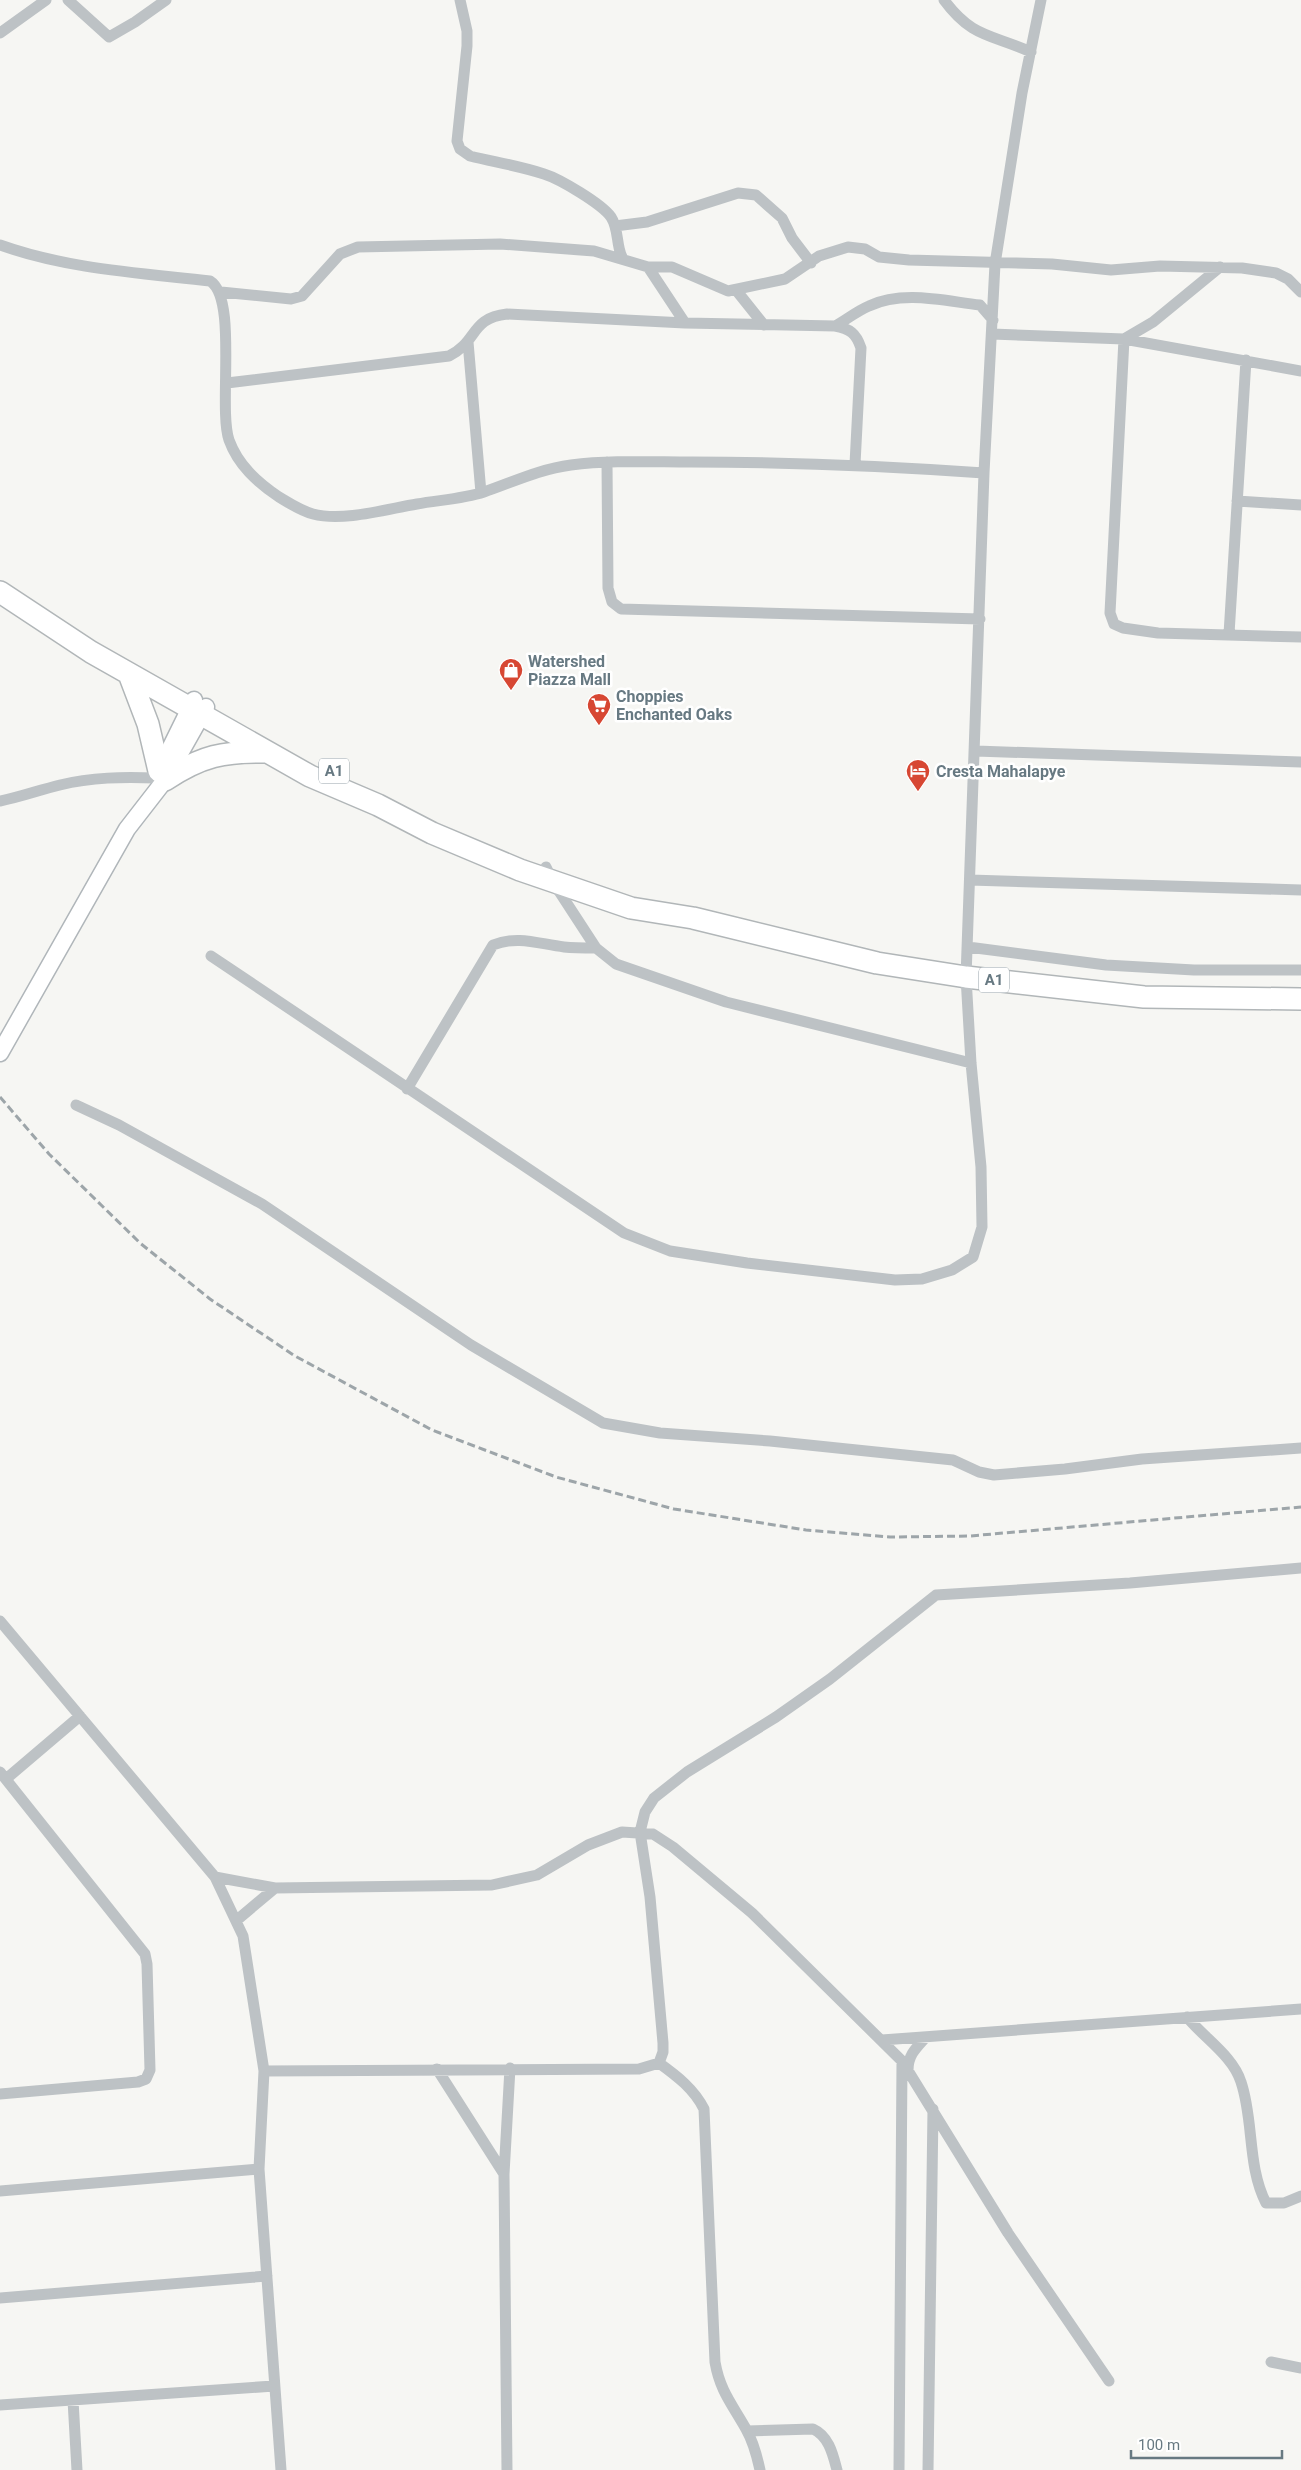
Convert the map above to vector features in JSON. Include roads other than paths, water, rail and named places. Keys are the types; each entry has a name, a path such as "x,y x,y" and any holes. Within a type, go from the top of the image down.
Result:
{"highway":[{"name":"A1","path":"0,575 63,620 310,776 378,805 432,833 550,874 653,901 693,918 877,963 966,978 1144,997 1301,999"},
{"name":"A1","path":"0,592 91,652 129,674 550,874"},
{"path":"129,674 148,724 160,776 206,757 233,752 270,752"}],"main road":[{"path":"0,1053 127,828 146,802 198,707"}],"street":[{"path":"0,34 46,0"},
{"path":"68,0 109,37 136,22 166,0"},
{"path":"460,0 467,32 457,141 460,148 470,156 545,174 591,200 604,210 615,226 617,247 622,257"},
{"path":"944,0 971,29 1031,52"},
{"path":"211,956 406,1089 624,1233 670,1251 895,1280 922,1279 952,1270 973,1257 982,1228 981,1167 971,1063 966,978 976,751 984,473 995,264 1041,0"},
{"path":"615,226 647,222 738,193 756,195 782,218 792,238 811,263"},
{"path":"0,245 26,254 89,266 210,282 216,285 220,292 228,383 226,424 229,439 238,458 255,480 300,509 313,514 348,515 481,492 534,473 570,465 607,462 855,464 984,473"},
{"path":"220,292 291,299 302,296 340,254 358,247 375,245 547,246 594,250 622,257 648,267 672,267 696,276 723,291 785,279 819,256 848,247 865,249 879,256 909,260 995,264 1052,264 1111,270 1160,266 1220,267 1276,273 1288,279 1301,292"},
{"path":"648,267 685,323"},
{"path":"1124,339 1153,322 1220,267"},
{"path":"1288,279 1301,277"},
{"path":"736,290 764,325"},
{"path":"835,326 869,306 886,300 922,297 980,305 993,320"},
{"path":"228,383 449,356 460,351 480,323 492,315 508,314 685,323 835,326 848,329 857,336 861,348 855,464"},
{"path":"992,334 1124,339 1301,371"},
{"path":"1124,339 1110,614 1114,624 1140,631 1301,637"},
{"path":"468,342 481,492"},
{"path":"1229,634 1246,360"},
{"path":"607,462 608,588 612,602 621,608 980,619"},
{"path":"1237,501 1301,505"},
{"path":"976,751 1301,762"},
{"path":"0,802 24,797 59,785 101,777 160,776"},
{"path":"550,874 596,948 616,964 726,1002 971,1063"},
{"path":"970,880 1301,890"},
{"path":"406,1089 493,945 504,940 525,940 564,947 596,948"},
{"path":"968,947 1106,965 1194,970 1301,970"},
{"path":"76,1106 120,1125 262,1204 471,1345 603,1423 660,1433 770,1441 953,1460 979,1472 994,1475 1065,1469 1142,1459 1301,1448"},
{"path":"659,2063 663,2052 663,2043 650,1897 640,1832 645,1812 654,1798 719,1751 776,1716 830,1679 936,1594 1130,1583 1301,1568"},
{"path":"0,1620 215,1877 243,1936 264,2071 259,2169 281,2470"},
{"path":"0,2094 138,2082 146,2079 150,2070 147,1964 145,1954 3,1775 80,1716"},
{"path":"215,1877 275,1888 492,1885 538,1875 588,1845 622,1832 653,1834 673,1847 752,1913 882,2040 905,2065 1008,2233 1109,2381"},
{"path":"237,1920 275,1888"},
{"path":"882,2040 1301,2009"},
{"path":"1187,2017 1230,2063 1241,2081 1260,2192 1266,2202 1284,2203 1301,2196"},
{"path":"900,2470 905,2065 913,2051 926,2037"},
{"path":"264,2071 510,2068 640,2069 659,2063"},
{"path":"659,2063 680,2078 698,2098 704,2109 715,2362 718,2380 725,2397 747,2430 760,2470"},
{"path":"506,2470 504,2174 510,2068"},
{"path":"437,2069 504,2174"},
{"path":"928,2470 933,2108"},
{"path":"0,2192 259,2169"},
{"path":"0,2298 267,2276"},
{"path":"1271,2362 1301,2368"},
{"path":"0,2404 274,2386"},
{"path":"73,2400 77,2470"},
{"path":"747,2430 813,2429 819,2432 826,2441 837,2470"}],"railway":[{"path":"0,1097 49,1154 140,1243 210,1299 295,1356 432,1430 556,1477 674,1509 806,1530 890,1537 970,1536 1301,1507"}],"place":[{"name":"Watershed Piazza Mall","path":"511,691"},
{"name":"Choppies Enchanted Oaks","path":"599,726"},
{"name":"Cresta Mahalapye","path":"918,792"}]}
